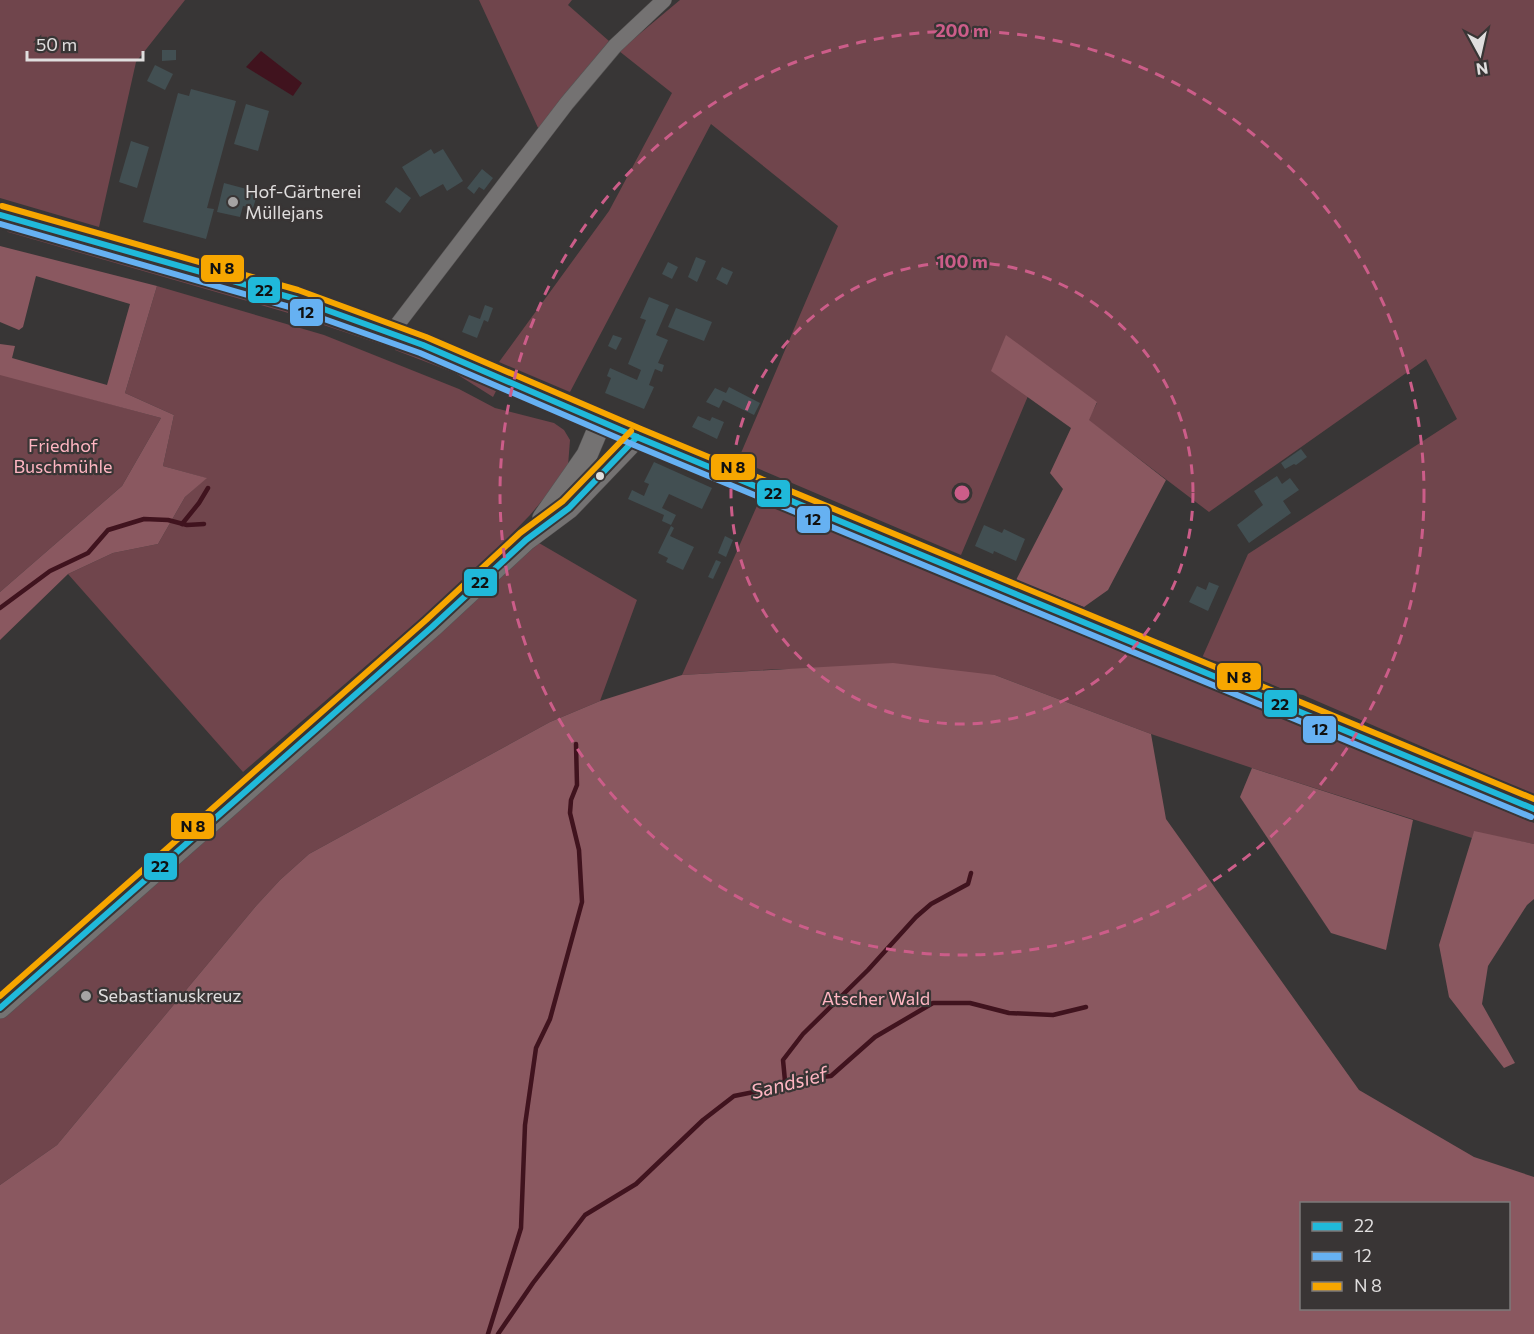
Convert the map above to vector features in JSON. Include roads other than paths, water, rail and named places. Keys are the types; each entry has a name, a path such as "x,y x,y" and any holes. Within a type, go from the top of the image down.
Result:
{"main road":[{"path":"0,214 296,299 393,334 1534,809"},
{"path":"526,540 587,455 601,422"},
{"path":"0,1008 432,627 526,540 569,508 637,437"}],"street":[{"path":"393,334 397,325 567,103 615,46 664,0"}],"waterway":[{"path":"182,524 208,488"},
{"path":"0,608 50,571 88,553 108,530 144,519 168,520 187,525 204,524"},
{"name":"Sandsief","path":"488,1334 521,1228 525,1125 536,1048 550,1019 582,902 579,850 570,813 571,800 577,785 576,744"},
{"path":"785,1081 783,1060 803,1034 868,970 916,917 931,904 968,884 971,873"},
{"name":"Sandsief","path":"498,1334 533,1283 585,1215 636,1184 703,1120 734,1096 764,1090 785,1081 831,1076 875,1037 933,1003 970,1003 1009,1013 1053,1015 1086,1007"}],"place":[{"name":"Hof-Gärtnerei Müllejans","path":"233,202"},
{"name":"Sebastianuskreuz","path":"86,996"}],"park label":[{"name":"Friedhof Buschmühle","path":"63,456"},
{"name":"Atscher Wald","path":"876,999"}]}
